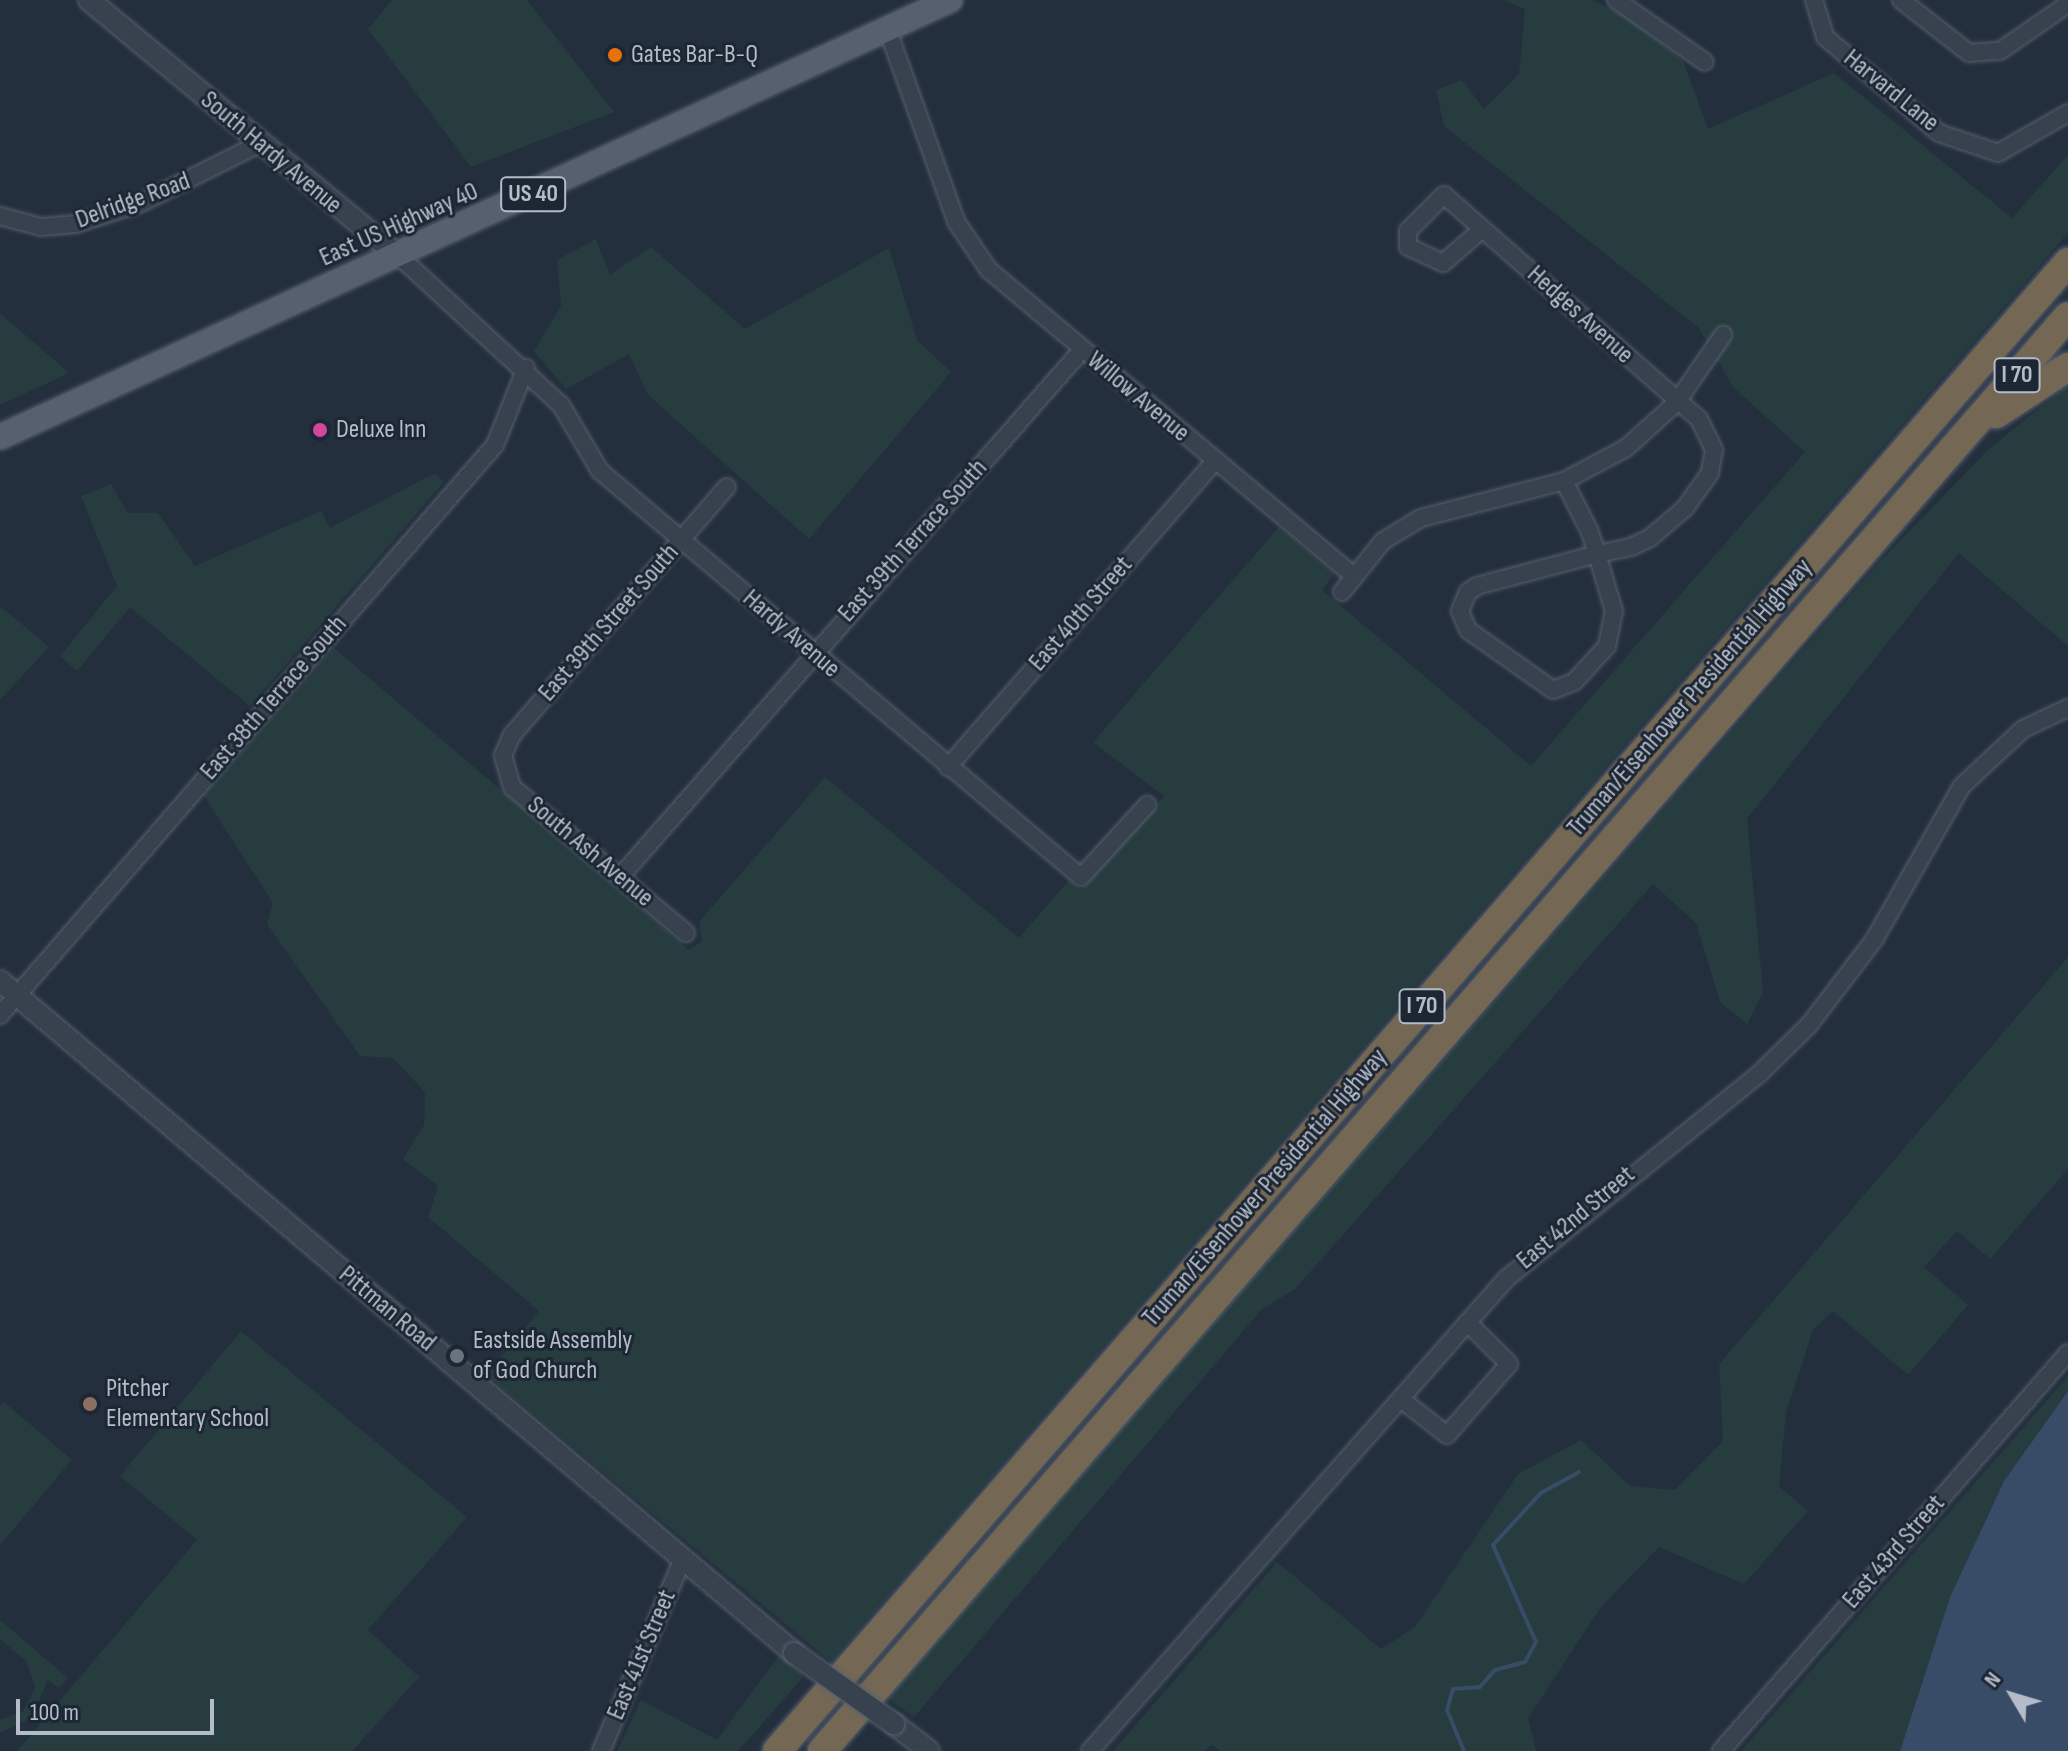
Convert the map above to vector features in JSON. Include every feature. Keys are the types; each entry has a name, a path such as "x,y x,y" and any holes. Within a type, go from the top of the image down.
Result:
{"highway":[{"name":"Truman/Eisenhower Presidential Highway","path":"777,1751 2068,262"},
{"name":"Truman/Eisenhower Presidential Highway","path":"822,1751 2068,316"},
{"path":"1965,435 2068,367"}],"main road":[{"name":"East US Highway 40","path":"0,437 401,258 950,0"}],"street":[{"name":"South Hardy Avenue","path":"89,0 259,144 401,258 526,368"},
{"path":"1616,0 1705,62"},
{"name":"Harvard Lane","path":"1814,0 1825,37 1920,120 1998,153 2068,113"},
{"path":"1901,0 1969,53 2000,51 2068,4"},
{"name":"Willow Avenue","path":"887,28 948,199 989,270 1081,351 1353,575"},
{"name":"Delridge Road","path":"0,216 41,227 76,224 141,203 259,144"},
{"name":"Hedges Avenue","path":"1480,231 1443,263 1408,247 1408,231 1444,195 1480,231 1676,403"},
{"path":"1342,592 1383,541 1421,518 1564,481 1626,448 1676,403 1723,335"},
{"name":"East 39th Terrace South","path":"620,877 813,653 1081,351"},
{"name":"Hardy Avenue","path":"526,368 561,405 600,471 1081,877 1147,805"},
{"name":"East 38th Terrace South","path":"0,1015 495,445 526,368"},
{"path":"1564,481 1597,554 1613,631 1574,682 1557,690 1537,686 1468,630 1462,601 1477,586 1597,554 1650,538 1710,473 1709,433 1676,403"},
{"name":"East 40th Street","path":"948,767 1215,461"},
{"name":"East 39th Street South","path":"504,766 512,735 727,487"},
{"name":"East 42nd Street","path":"1090,1751 1467,1322 1576,1215 1758,1075 1809,1025 1874,940 1962,786 2023,729 2068,708"},
{"name":"South Ash Avenue","path":"504,766 512,787 686,933"},
{"name":"Pittman Road","path":"0,981 794,1653 929,1751"},
{"path":"1401,1399 1447,1435 1509,1364 1467,1322"},
{"name":"East 43rd Street","path":"1721,1751 2068,1353"},
{"name":"East 41st Street","path":"601,1751 683,1559"}],"green space":[{"path":"392,0 527,0 614,112 471,167 368,29"},
{"path":"1503,0 1593,0 1630,19 1683,60 1708,129 1834,73 2012,218 2068,155 2068,233 831,1662 486,1375 539,1311 428,1217 438,1186 403,1159 424,1125 425,1092 393,1058 360,1056 267,924 273,903 204,796 334,648 689,950 702,941 699,922 825,777 1019,938 1069,880 1081,890 1164,796 1093,742 1279,527 1334,574 1322,590 1531,766 1805,452 1733,387 1699,328 1444,126 1436,90 1462,80 1484,109 1519,74 1525,9"},
{"path":"596,239 610,275 651,247 745,329 889,248 917,340 951,372 809,539 648,395 629,354 566,389 534,351 561,306 557,260"},
{"path":"0,313 69,373 0,405"},
{"path":"2068,385 2068,646 1959,553 1747,819 1763,992 1747,1024 1720,1002 1696,923 1653,884 1295,1289 1262,1309 914,1717 885,1698 1884,557 1989,449"},
{"path":"435,473 444,482 250,706 130,607 77,671 60,656 117,586 81,496 111,484 128,513 158,513 195,566 321,511 330,528"},
{"path":"0,606 49,647 0,700"},
{"path":"2068,957 2068,1169 1990,1259 1957,1231 1924,1267 1968,1305 1908,1375 1833,1311 1813,1330 1786,1413 1779,1486 1808,1511 1744,1584 1659,1547 1601,1607 1528,1718 1536,1751 1220,1751 1212,1744 1205,1751 1113,1751 1277,1562 1381,1649 1415,1627 1518,1474 1581,1440 1630,1486 1675,1490 1723,1441 1719,1364"},
{"path":"241,1331 467,1517 368,1630 419,1677 352,1751 17,1751 197,1540 120,1476"},
{"path":"2068,1376 2068,1391 2004,1481 1950,1597 1900,1751 1741,1751"},
{"path":"4,1402 72,1460 0,1545 0,1406"},
{"path":"0,1620 68,1678 59,1688 48,1680 31,1718 0,1733 0,1720 23,1711 35,1688 27,1662 0,1639"},
{"path":"780,1654 804,1676 738,1751 617,1751 641,1700 717,1740"}],"water":[{"path":"2068,1391 2068,1751 1900,1751 1950,1597 2004,1481"}],"waterway":[{"path":"1464,1751 1447,1710 1453,1689 1480,1687 1495,1670 1525,1662 1536,1642 1493,1545 1541,1493 1579,1472"}],"place":[{"name":"Gates Bar-B-Q","path":"615,55"},
{"name":"Deluxe Inn","path":"320,430"},
{"name":"Eastside Assembly of God Church","path":"457,1356"},
{"name":"Pitcher Elementary School","path":"90,1404"}]}
